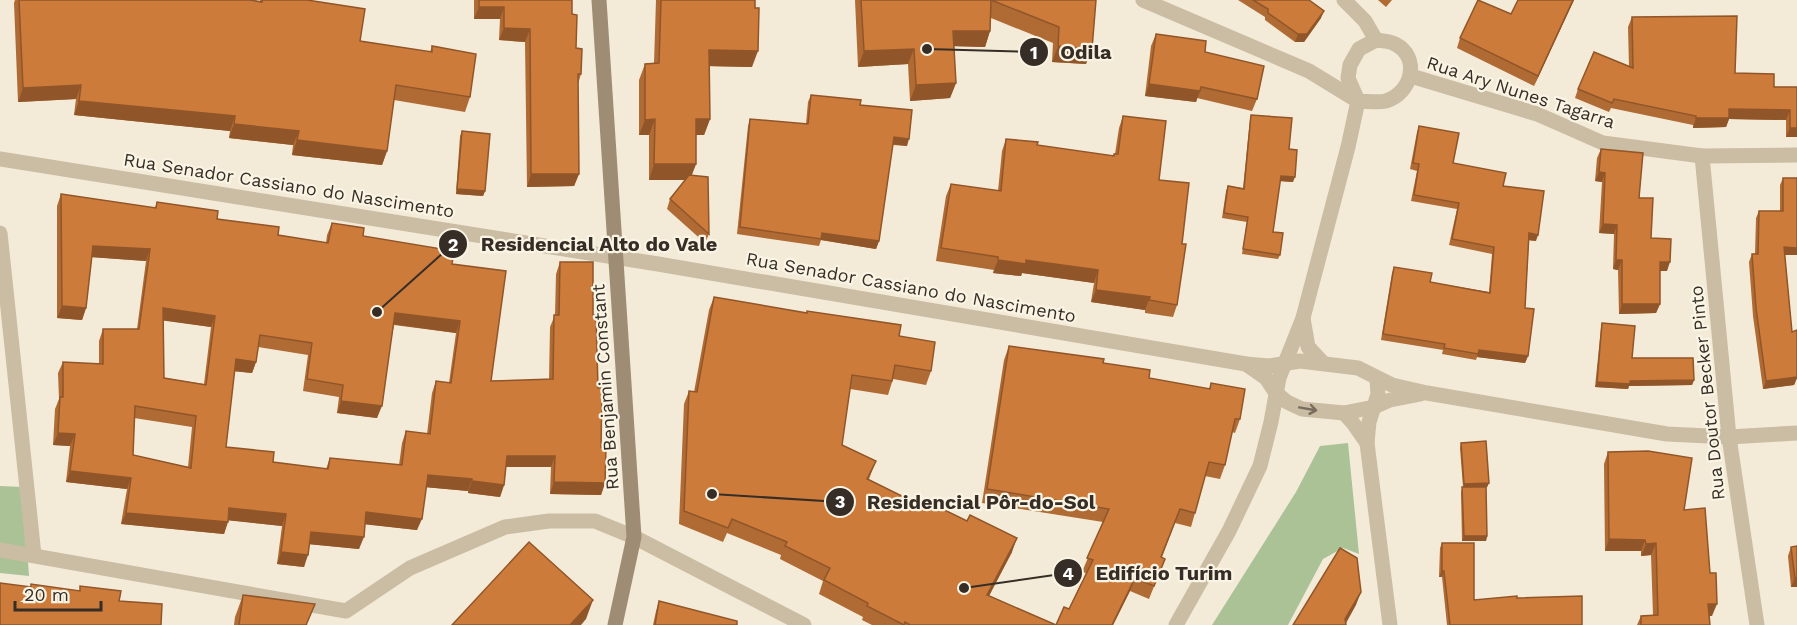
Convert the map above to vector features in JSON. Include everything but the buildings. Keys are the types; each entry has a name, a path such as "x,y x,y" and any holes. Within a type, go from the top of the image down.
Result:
{"street":[{"name":"Rua Benjamin Constant","path":"599,0 634,537 615,625"},
{"path":"1143,0 1309,71 1358,101 1385,102 1402,93 1411,76 1408,57 1395,44 1376,40 1359,49 1350,65 1348,78 1358,101 1348,147 1303,318 1283,364 1260,466 1229,531 1176,625"},
{"path":"1344,0 1365,21 1376,40"},
{"name":"Rua Ary Nunes Tagarra","path":"1411,76 1537,114 1604,143 1702,156 1797,154"},
{"path":"1331,85 1341,83 1348,78"},
{"name":"Rua Doutor Becker Pinto","path":"1702,156 1729,437 1757,625"},
{"name":"Rua Senador Cassiano do Nascimento","path":"0,159 616,258 1246,364 1300,362 1358,368 1392,385 1427,393 1667,434 1729,437 1797,434"},
{"path":"0,232 34,555"},
{"path":"1303,318 1308,347 1323,363"},
{"name":"Rua Senador Cassiano do Nascimento","path":"1246,364 1266,378 1276,393 1287,402 1302,409 1344,413 1374,407 1390,400 1427,393"},
{"path":"1377,379 1378,394 1369,422 1367,443 1390,625"},
{"path":"1344,413 1367,443"},
{"path":"0,550 343,618 410,568 505,527 549,521 595,521 634,537 804,625"}],"green space":[{"path":"1348,443 1359,554 1343,548 1323,559 1288,625 1212,625 1296,492 1320,446"},
{"path":"0,486 23,487 29,576 0,573"}],"place":[{"name":"Odila","path":"927,49"},
{"name":"Residencial Alto do Vale","path":"377,312"},
{"name":"Residencial Pôr-do-Sol","path":"712,494"},
{"name":"Edifício Turim","path":"964,588"}]}
